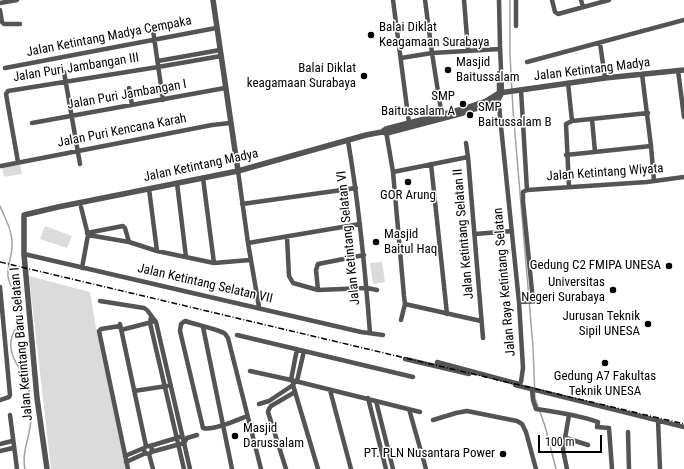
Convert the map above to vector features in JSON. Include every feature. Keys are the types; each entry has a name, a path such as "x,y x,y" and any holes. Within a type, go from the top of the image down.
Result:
{"street":[{"path":"0,3 17,0"},
{"path":"213,0 250,260 259,307"},
{"path":"393,0 409,123"},
{"path":"426,0 432,53 442,116"},
{"path":"464,0 468,50"},
{"name":"Jalan Raya Ketintang Selatan","path":"437,362 518,384 521,383 521,302 499,110 501,94 499,0"},
{"path":"516,0 516,26"},
{"path":"552,0 557,14 608,0"},
{"path":"581,0 584,7"},
{"path":"0,10 2,22 4,24 20,24"},
{"path":"527,62 684,20"},
{"name":"Jalan Ketintang Madya Cempaka","path":"5,68 216,28"},
{"path":"153,30 163,100"},
{"path":"600,43 605,78"},
{"path":"401,58 432,53 500,48"},
{"name":"Jalan Puri Jambangan III","path":"18,162 6,92 158,67 220,53"},
{"name":"Jalan Puri Jambangan III","path":"158,61 200,57"},
{"path":"681,70 684,117"},
{"name":"Jalan Ketintang Madya","path":"385,131 409,123 442,116 486,101 501,94 520,90 605,78 681,70"},
{"path":"64,72 80,164"},
{"path":"642,74 648,113 654,181"},
{"path":"568,83 572,121"},
{"path":"129,88 132,106"},
{"name":"Jalan Puri Jambangan I","path":"32,123 225,88"},
{"path":"520,90 527,190 523,192 523,201 531,301"},
{"name":"Jalan Ketintang Madya","path":"23,216 58,207 238,171 490,104 501,94"},
{"path":"490,104 499,110"},
{"path":"569,187 566,155 566,124 572,121 648,113"},
{"path":"592,119 594,152"},
{"name":"Jalan Puri Kencana Karah","path":"1,166 212,125 230,123"},
{"path":"385,131 392,172 405,304 401,320"},
{"name":"Jalan Ketintang Selatan VI","path":"348,141 356,188 364,255 370,333"},
{"path":"466,143 468,157"},
{"path":"566,155 651,146"},
{"name":"Jalan Ketintang Selatan II","path":"392,172 468,157 483,338"},
{"path":"431,164 447,314"},
{"name":"Jalan Ketintang Wiyata","path":"527,190 654,181 684,177"},
{"path":"204,178 214,263"},
{"path":"178,183 186,256"},
{"path":"242,204 356,188"},
{"path":"149,189 157,250"},
{"path":"81,207 88,234 82,268"},
{"name":"Jalan Ketintang Baru Selatan I","path":"23,216 24,254 37,398 47,469"},
{"path":"248,243 360,224"},
{"path":"88,234 123,226 129,242"},
{"path":"475,234 512,231"},
{"path":"88,234 129,242 214,263 250,260"},
{"path":"287,237 289,276 293,283 318,290 367,288 377,290"},
{"name":"Jalan Ketintang Selatan VII","path":"24,254 383,335"},
{"path":"318,290 316,270 318,264 364,255"},
{"path":"0,287 10,395 9,397 0,400"},
{"path":"100,301 144,308 156,322 170,385 179,437"},
{"path":"521,302 541,301"},
{"path":"405,304 481,321"},
{"path":"152,317 150,323 164,386 190,469"},
{"path":"247,416 223,425 206,429 203,428 180,331 181,324 185,321 224,333 226,336 261,469"},
{"path":"128,469 100,331 120,326 156,322"},
{"path":"120,326 153,469"},
{"path":"203,327 232,469"},
{"path":"237,334 414,377"},
{"path":"297,349 294,382 295,392 318,469"},
{"path":"259,404 269,401 294,382 304,351"},
{"path":"405,359 684,427"},
{"path":"250,371 368,398 420,412"},
{"path":"134,392 170,385"},
{"path":"533,389 533,400 538,409 592,420 598,422 597,428 610,429 612,469"},
{"path":"330,390 351,469"},
{"path":"286,469 268,412 271,406 295,392"},
{"path":"368,398 386,469"},
{"path":"376,401 393,469"},
{"path":"409,409 426,469"},
{"path":"433,420 467,411 516,421 522,424 526,432 536,469"},
{"path":"10,415 16,469"},
{"path":"567,469 563,450 569,416"},
{"path":"658,420 660,469"},
{"path":"628,432 629,469"},
{"path":"126,462 148,450 179,437 187,438 197,435"},
{"path":"125,456 181,444 187,438"},
{"path":"566,438 588,444"},
{"path":"0,444 12,440"},
{"path":"181,444 184,469"},
{"path":"0,451 13,448"}],"shaded area":[{"path":"20,164 22,174 4,177 2,168"},
{"path":"45,226 72,236 67,248 40,239"},
{"path":"382,262 385,282 373,284 370,263"},
{"path":"29,276 90,292 96,328 126,469 51,469"}],"waterway":[{"path":"510,0 510,55 513,110 533,347 535,398 545,426 556,469"},
{"path":"0,206 8,225 12,241 8,272 9,281 21,308 21,317 13,334 11,347 13,357 26,380 31,411 30,429 24,455 25,469"}],"railway":[{"path":"0,262 684,424"}],"place":[{"name":"Balai Diklat Keagamaan Surabaya","path":"371,35"},
{"name":"Masjid Baitussalam","path":"448,70"},
{"name":"Balai Diklat keagamaan Surabaya","path":"364,76"},
{"name":"SMP Baitussalam A","path":"463,104"},
{"name":"SMP Baitussalam B","path":"470,115"},
{"name":"GOR Arung","path":"408,182"},
{"name":"Masjid Baitul Haq","path":"376,242"},
{"name":"Gedung C2 FMIPA UNESA","path":"669,266"},
{"name":"Universitas Negeri Surabaya","path":"613,290"},
{"name":"Jurusan Teknik Sipil UNESA","path":"648,324"},
{"name":"Gedung A7 Fakultas Teknik UNESA","path":"605,363"},
{"name":"Masjid Darussalam","path":"235,436"},
{"name":"PT. PLN Nusantara Power","path":"503,454"}]}
